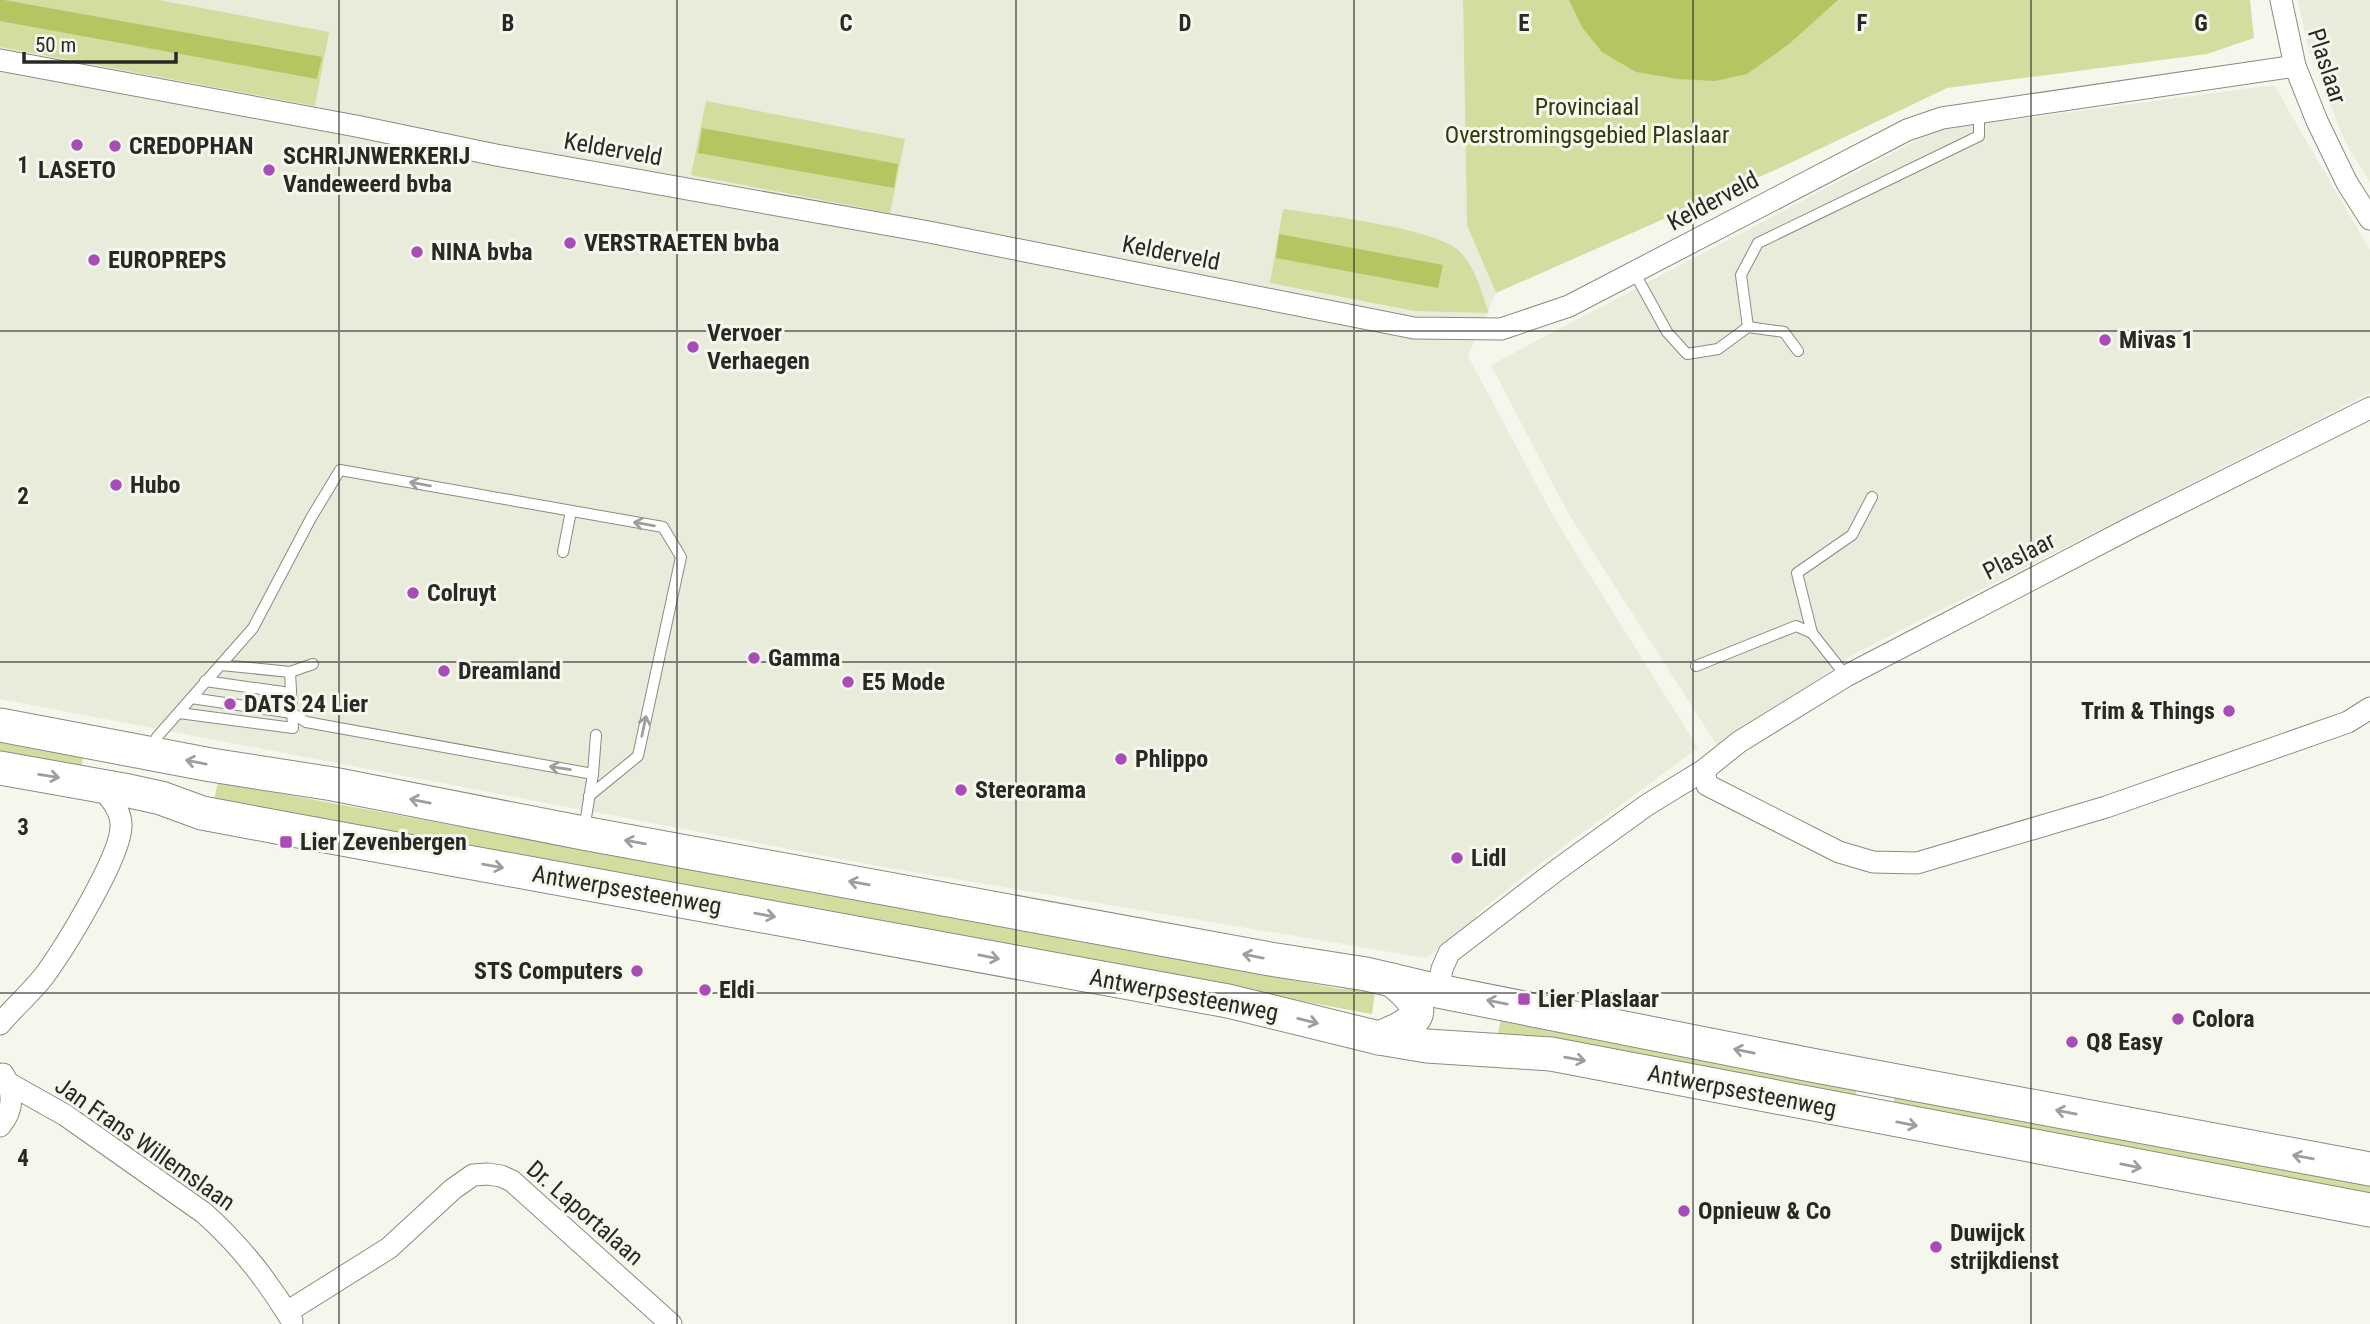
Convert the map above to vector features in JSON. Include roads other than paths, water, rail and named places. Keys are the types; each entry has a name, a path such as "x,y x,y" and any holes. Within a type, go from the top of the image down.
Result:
{"main road":[{"name":"Antwerpsesteenweg","path":"0,725 211,765 346,786 1270,959 1366,974 1438,991 1866,1075 2370,1169"},
{"name":"Antwerpsesteenweg","path":"0,768 161,798 202,813 1228,1001 1379,1038 1427,1046 1550,1054 2370,1210"},
{"path":"1379,1038 1405,1028 1413,1021 1416,1012 1410,994 1392,980"},
{"path":"1853,1113 1872,1104 1875,1089 1866,1075"}],"street":[{"name":"Plaslaar","path":"2281,0 2295,66 2327,145 2370,219"},
{"name":"Kelderveld","path":"0,60 356,126 496,155 916,229 1414,328 1501,329 1569,306 1907,130 1942,118 2295,66"},
{"name":"Plaslaar","path":"1438,991 1442,969 1449,953 1568,862 1647,806 1704,770 1739,742 1846,677 2120,533 2370,408"},
{"path":"1704,770 1707,785 1839,852 1873,862 1917,863 2127,800 2348,722 2370,708"},
{"path":"99,785 116,805 122,824"},
{"path":"0,1024 44,977 77,926 114,853 122,824 135,812 161,798"},
{"path":"0,1126 11,1104 4,1077"},
{"name":"Jan Frans Willemslaan","path":"4,1077 76,1122 204,1213 243,1252 269,1284 290,1318"},
{"name":"Dr. Laportalaan","path":"290,1318 389,1248 472,1175 488,1174 512,1181 671,1324"}],"lane":[{"path":"1748,327 1741,275 1758,243 1979,136 1979,112"},
{"path":"1634,272 1667,332 1687,355 1717,349 1748,327 1784,332 1798,351"},
{"path":"149,752 157,737 253,628 311,518 340,470 663,527 681,557 638,756 589,796"},
{"path":"1846,677 1812,633 1797,573 1852,535 1872,497"},
{"path":"564,552 571,511"},
{"path":"1696,666 1796,626 1812,633"},
{"path":"221,665 290,672 313,664"},
{"path":"179,713 293,728 290,672"},
{"path":"205,681 290,693"},
{"path":"191,698 292,713 306,722 593,774"},
{"path":"583,832 593,774 596,735"}],"place":[{"name":"LASETO","path":"77,145"},
{"name":"CREDOPHAN","path":"115,146"},
{"name":"SCHRIJNWERKERIJ Vandeweerd bvba","path":"269,170"},
{"name":"VERSTRAETEN bvba","path":"570,243"},
{"name":"NINA bvba","path":"417,252"},
{"name":"EUROPREPS","path":"94,260"},
{"name":"Mivas 1","path":"2105,340"},
{"name":"Vervoer Verhaegen","path":"693,347"},
{"name":"Hubo","path":"116,485"},
{"name":"Colruyt","path":"413,593"},
{"name":"Gamma","path":"754,658"},
{"name":"Dreamland","path":"444,671"},
{"name":"E5 Mode","path":"848,682"},
{"name":"DATS 24 Lier","path":"230,704"},
{"name":"Trim & Things","path":"2229,711"},
{"name":"Phlippo","path":"1121,759"},
{"name":"Stereorama","path":"961,790"},
{"name":"Lier Zevenbergen","path":"286,842"},
{"name":"Lidl","path":"1457,858"},
{"name":"STS Computers","path":"637,971"},
{"name":"Eldi","path":"705,990"},
{"name":"Lier Plaslaar","path":"1524,999"},
{"name":"Colora","path":"2178,1019"},
{"name":"Q8 Easy","path":"2072,1042"},
{"name":"Opnieuw & Co","path":"1684,1211"},
{"name":"Duwijck strijkdienst","path":"1936,1247"}],"park label":[{"name":"Provinciaal Overstromingsgebied Plaslaar","path":"1587,121"}]}
